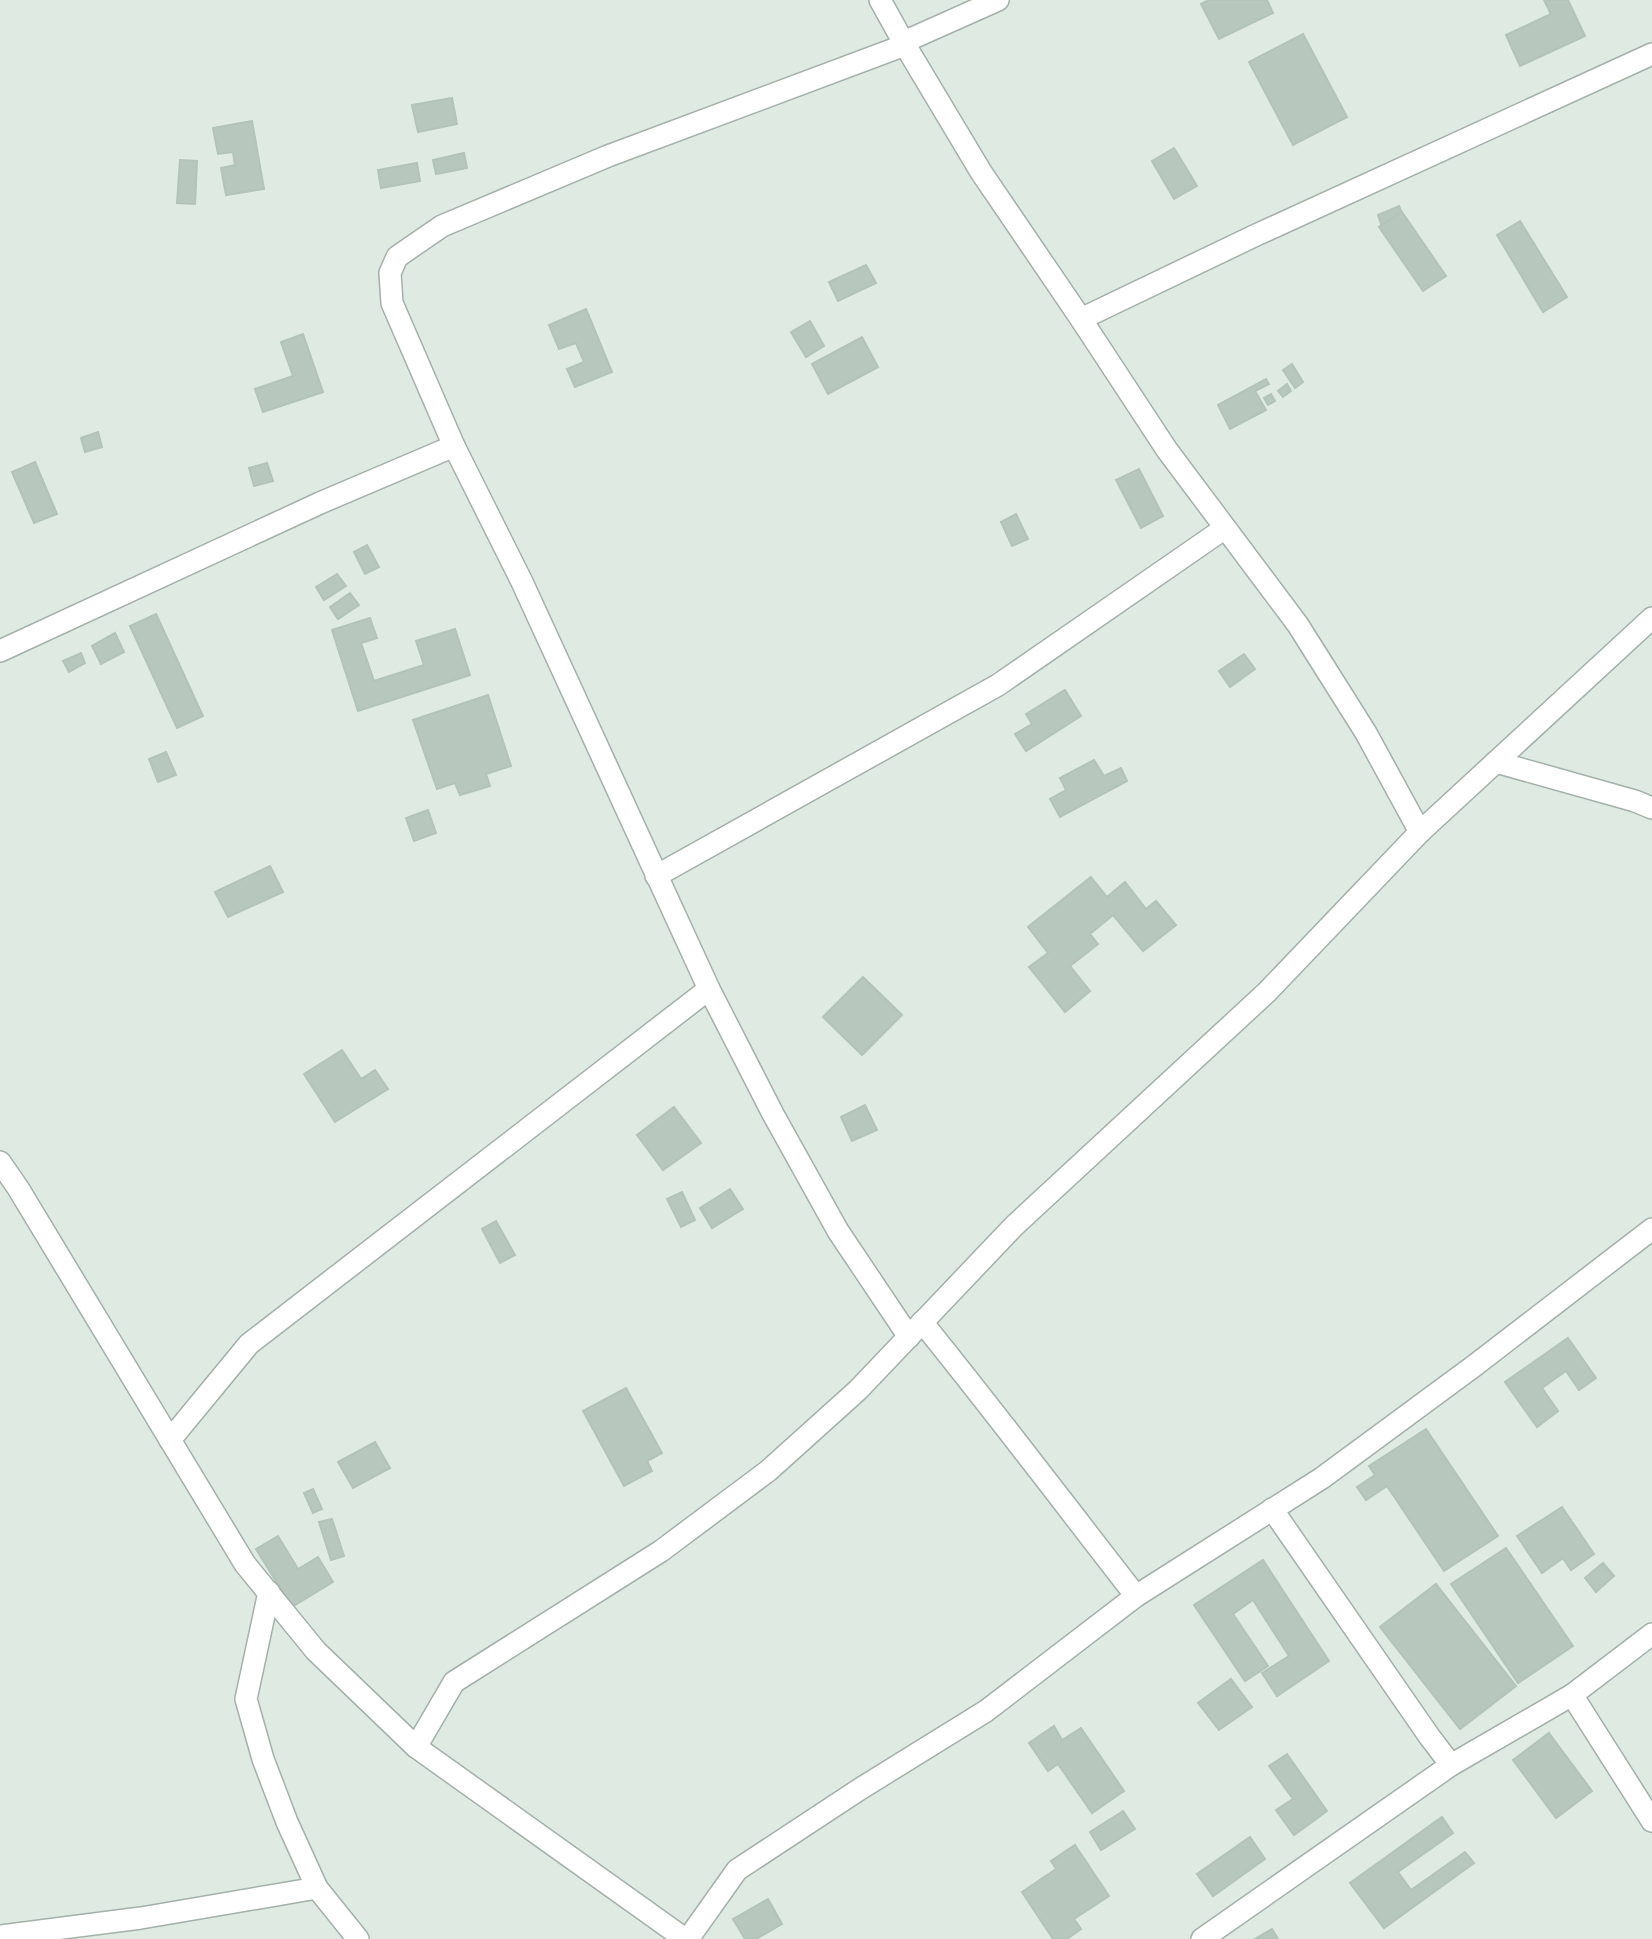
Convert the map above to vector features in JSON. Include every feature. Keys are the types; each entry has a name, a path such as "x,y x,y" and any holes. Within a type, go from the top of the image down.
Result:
{"street":[{"path":"880,0 981,172 1167,450 1304,636 1366,733 1420,832"},
{"path":"905,46 906,41 998,0"},
{"path":"905,46 608,156 442,226 397,257 390,273 392,303 454,446 527,595 709,989 773,1114 838,1231 916,1329 982,1396 1136,1596"},
{"path":"1081,319 1267,230 1652,54"},
{"path":"0,651 320,503 454,446"},
{"path":"656,876 999,685 1225,528"},
{"path":"416,1747 454,1682 661,1551 768,1471 858,1390 1014,1226 1268,992 1420,832 1652,618"},
{"path":"1496,762 1652,808"},
{"path":"170,1440 249,1344 709,989"},
{"path":"0,1162 9,1190 170,1440 245,1564 316,1651 416,1747 687,1939 737,1870 986,1711 1136,1596 1322,1478 1652,1229"},
{"path":"1272,1509 1451,1765"},
{"path":"269,1592 246,1699 263,1759 287,1822 317,1888 358,1939"},
{"path":"1202,1939 1451,1765 1572,1695 1652,1634"},
{"path":"1572,1695 1652,1821"},
{"path":"0,1936 141,1918 317,1888"}],"building":[{"path":"1209,0 1267,0 1273,13 1219,39 1201,4"},
{"path":"1544,0 1568,0 1585,36 1520,66 1506,35 1551,14"},
{"path":"1303,34 1347,117 1293,145 1249,62"},
{"path":"452,98 457,124 418,132 412,105"},
{"path":"252,121 264,189 226,195 221,168 235,165 233,152 218,154 213,128"},
{"path":"1174,148 1197,186 1174,199 1152,161"},
{"path":"464,153 467,168 436,174 433,160"},
{"path":"180,160 197,161 195,204 177,203"},
{"path":"417,163 420,181 381,188 378,170"},
{"path":"1399,206 1404,218 1382,227 1378,215"},
{"path":"1402,212 1446,276 1423,291 1379,227"},
{"path":"1520,221 1567,297 1543,312 1497,235"},
{"path":"866,265 876,283 838,301 829,282"},
{"path":"586,309 612,372 575,387 567,369 584,362 576,343 559,349 549,325"},
{"path":"810,321 824,346 806,357 791,332"},
{"path":"303,334 323,392 263,412 255,389 293,376 281,342"},
{"path":"862,337 878,367 828,394 812,364"},
{"path":"1292,364 1303,382 1295,388 1283,370"},
{"path":"1266,379 1269,384 1255,391 1266,410 1230,429 1218,405"},
{"path":"1287,384 1291,391 1283,397 1278,391"},
{"path":"1271,394 1275,401 1268,405 1264,398"},
{"path":"98,432 102,447 85,452 81,438"},
{"path":"35,462 57,514 34,523 12,472"},
{"path":"267,463 273,481 254,486 249,468"},
{"path":"1139,469 1163,516 1141,528 1116,480"},
{"path":"1016,514 1028,539 1012,546 1001,522"},
{"path":"367,545 379,567 365,574 354,552"},
{"path":"337,574 346,586 324,600 316,587"},
{"path":"350,593 359,605 338,619 330,607"},
{"path":"156,614 203,716 177,728 130,626"},
{"path":"370,618 377,638 361,643 374,681 424,665 416,641 455,629 470,675 358,711 332,630"},
{"path":"115,633 124,652 101,664 92,646"},
{"path":"81,653 85,663 69,672 63,661"},
{"path":"1244,654 1255,669 1230,687 1219,671"},
{"path":"1065,690 1081,716 1026,751 1015,734 1032,724 1026,714"},
{"path":"488,695 511,766 486,774 490,786 460,795 455,783 437,789 413,720"},
{"path":"166,752 176,775 158,782 149,759"},
{"path":"1094,760 1104,776 1121,768 1127,781 1060,817 1050,799 1066,790 1060,778"},
{"path":"428,810 436,833 414,841 406,818"},
{"path":"270,866 283,892 228,917 215,892"},
{"path":"1091,877 1107,897 1125,882 1146,909 1156,901 1176,925 1143,951 1113,915 1090,934 1098,944 1070,966 1090,991 1065,1012 1029,967 1048,953 1028,927"},
{"path":"863,977 902,1015 862,1055 823,1017"},
{"path":"342,1050 361,1079 375,1070 388,1089 335,1122 304,1074"},
{"path":"865,1105 877,1130 852,1141 841,1117"},
{"path":"674,1107 701,1143 663,1170 637,1135"},
{"path":"730,1189 743,1209 712,1228 700,1208"},
{"path":"682,1192 695,1220 681,1227 667,1199"},
{"path":"496,1221 515,1255 500,1263 482,1229"},
{"path":"1568,1338 1596,1378 1579,1390 1566,1371 1542,1388 1558,1411 1537,1427 1505,1382"},
{"path":"626,1388 662,1453 647,1461 652,1471 624,1486 583,1411"},
{"path":"1426,1429 1498,1536 1444,1571 1387,1486 1366,1500 1357,1487 1375,1475 1369,1466"},
{"path":"375,1442 390,1468 353,1488 338,1462"},
{"path":"313,1489 322,1509 313,1513 304,1493"},
{"path":"1562,1507 1594,1554 1571,1570 1563,1558 1542,1573 1517,1536"},
{"path":"332,1519 344,1556 331,1560 319,1522"},
{"path":"278,1536 298,1569 318,1557 333,1582 292,1607 256,1549"},
{"path":"1506,1548 1573,1646 1518,1683 1451,1584"},
{"path":"1263,1560 1329,1661 1277,1696 1262,1673 1289,1656 1253,1600 1233,1614 1268,1666 1245,1681 1194,1605"},
{"path":"1603,1563 1614,1576 1596,1592 1585,1578"},
{"path":"1436,1584 1516,1686 1460,1729 1380,1627"},
{"path":"1231,1679 1252,1707 1219,1730 1198,1703"},
{"path":"1054,1726 1062,1740 1081,1728 1124,1791 1092,1813 1058,1764 1048,1771 1029,1743"},
{"path":"1549,1733 1592,1791 1556,1818 1513,1760"},
{"path":"1287,1754 1327,1811 1294,1835 1276,1810 1293,1799 1269,1766"},
{"path":"1123,1811 1135,1829 1101,1850 1090,1832"},
{"path":"1442,1817 1453,1833 1398,1872 1411,1890 1465,1852 1474,1863 1384,1928 1350,1883"},
{"path":"1250,1837 1265,1859 1213,1896 1197,1874"},
{"path":"1075,1845 1109,1896 1074,1919 1081,1929 1067,1939 1053,1939 1022,1892 1056,1869 1051,1861"},
{"path":"768,1899 782,1924 756,1939 745,1939 733,1919"},
{"path":"1272,1929 1278,1939 1255,1939"}]}
